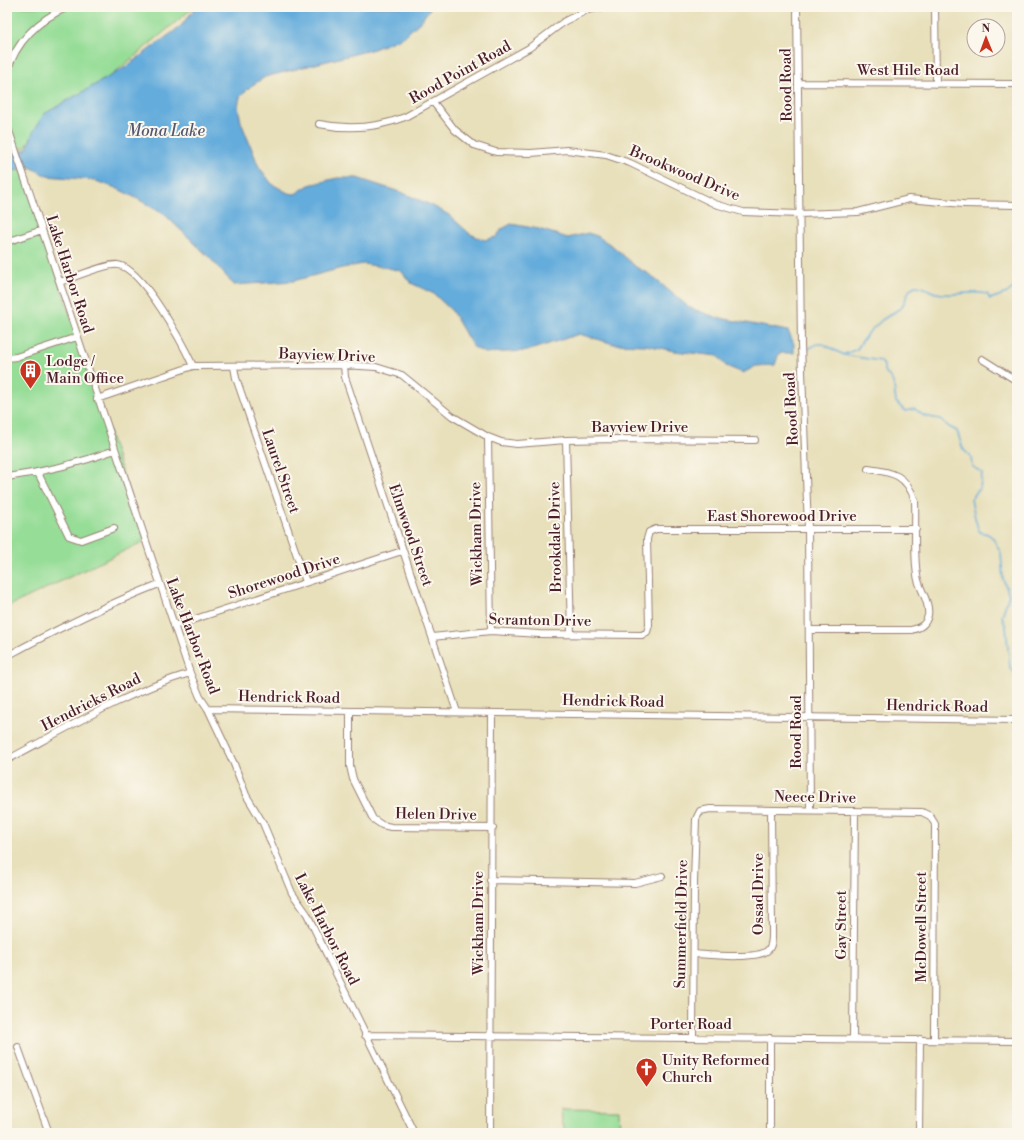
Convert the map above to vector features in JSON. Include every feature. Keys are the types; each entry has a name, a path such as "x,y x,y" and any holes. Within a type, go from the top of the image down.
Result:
{"street":[{"path":"7,73 18,48 31,30 46,18 68,7"},
{"name":"Rood Point Road","path":"319,124 334,128 369,127 389,123 405,117 529,48 565,21 587,10 603,7"},
{"name":"Rood Road","path":"797,7 801,345 808,530 810,810"},
{"path":"935,7 936,84"},
{"name":"West Hile Road","path":"799,83 1017,84"},
{"name":"Brookwood Drive","path":"433,102 455,130 474,145 496,152 531,153 567,150 606,155 630,163 692,194 731,210 752,213 800,214 858,212 909,199 963,204 1017,205"},
{"name":"Lake Harbor Road","path":"7,125 159,584 190,673 200,697 208,709 234,764 246,794 263,823 290,888 307,914 414,1133"},
{"path":"7,242 42,230"},
{"path":"60,282 114,264 124,266 133,272 146,286 193,366"},
{"path":"7,358 16,357 77,337"},
{"path":"982,359 1017,381"},
{"name":"Bayview Drive","path":"98,400 193,366 234,367 344,365 376,367 402,375 452,416 488,437 501,442 517,444 566,440 754,440"},
{"name":"Elmwood Street","path":"344,365 345,377 457,712"},
{"name":"Laurel Street","path":"234,367 236,378 306,582"},
{"name":"Wickham Drive","path":"488,437 491,631"},
{"name":"Brookdale Drive","path":"566,440 571,634"},
{"path":"7,477 38,473 84,461 115,450"},
{"path":"809,630 911,630 920,628 925,623 928,609 916,574 915,500 911,489 902,478 888,471 868,469"},
{"path":"38,473 69,536 81,540 114,528"},
{"name":"East Shorewood Drive","path":"647,632 649,625 647,539 649,532 656,529 916,529"},
{"name":"Shorewood Drive","path":"174,626 402,551"},
{"path":"7,656 74,620 116,600 159,584"},
{"name":"Scranton Drive","path":"432,637 491,631 642,635 647,632"},
{"name":"Hendricks Road","path":"7,760 142,690 190,673"},
{"name":"Hendrick Road","path":"208,709 1017,720"},
{"name":"Helen Drive","path":"350,711 350,766 353,779 373,819 382,825 390,827 493,828"},
{"name":"Wickham Drive","path":"490,1133 490,880 493,828 492,713"},
{"name":"Neece Drive","path":"700,811 710,809 922,812 930,816"},
{"name":"Ossad Drive","path":"695,954 752,955 762,954 768,950 771,944 772,930 771,810"},
{"name":"Summerfield Drive","path":"693,1038 695,851 696,820 700,811"},
{"name":"Gay Street","path":"854,811 854,1039"},
{"name":"McDowell Street","path":"930,816 935,824 934,1040"},
{"path":"490,880 635,883 662,876"},
{"name":"Porter Road","path":"365,1035 1017,1041"},
{"path":"770,1038 770,1133"},
{"path":"919,1133 920,1039"},
{"path":"18,1047 49,1133"}],"green space":[{"path":"7,7 194,7 112,75 44,114 26,147 7,155"},
{"path":"22,170 145,541 7,607 7,172"},
{"path":"561,1109 619,1110 620,1133 566,1133 562,1121"}],"water":[{"name":"Mona Lake","path":"196,7 431,7 421,21 403,37 374,49 265,77 251,86 240,97 238,106 241,122 259,167 272,184 288,193 295,194 309,185 337,178 357,178 403,193 433,206 449,215 470,234 485,240 496,237 502,229 511,224 539,229 568,238 588,233 597,236 614,247 636,267 649,274 690,308 715,317 788,331 794,344 794,353 779,353 775,365 756,366 743,373 726,366 718,356 674,351 646,345 614,344 579,334 527,351 485,353 473,347 452,311 434,294 411,283 401,271 363,264 293,281 234,285 210,258 165,215 116,188 93,180 47,176 30,167 7,172 7,156 27,149 33,132 44,114 124,68 181,26"}],"waterway":[{"path":"845,354 857,349 867,334 882,320 902,307 910,289 915,286 921,286 933,292 942,294 987,294 990,299 1007,293 1017,285"},
{"path":"808,349 817,344 823,344 844,355 881,361 884,366 884,371 893,382 896,402 905,411 915,409 924,416 940,419 949,427 957,431 963,449 971,457 972,466 982,473 980,488 971,499 980,532 988,534 993,538 1001,553 1003,579 1009,595 1002,616 1006,627 1010,668 1017,675"}],"place":[{"name":"Lodge / Main Office","path":"30,390"},
{"name":"Unity Reformed Church","path":"646,1088"}]}
